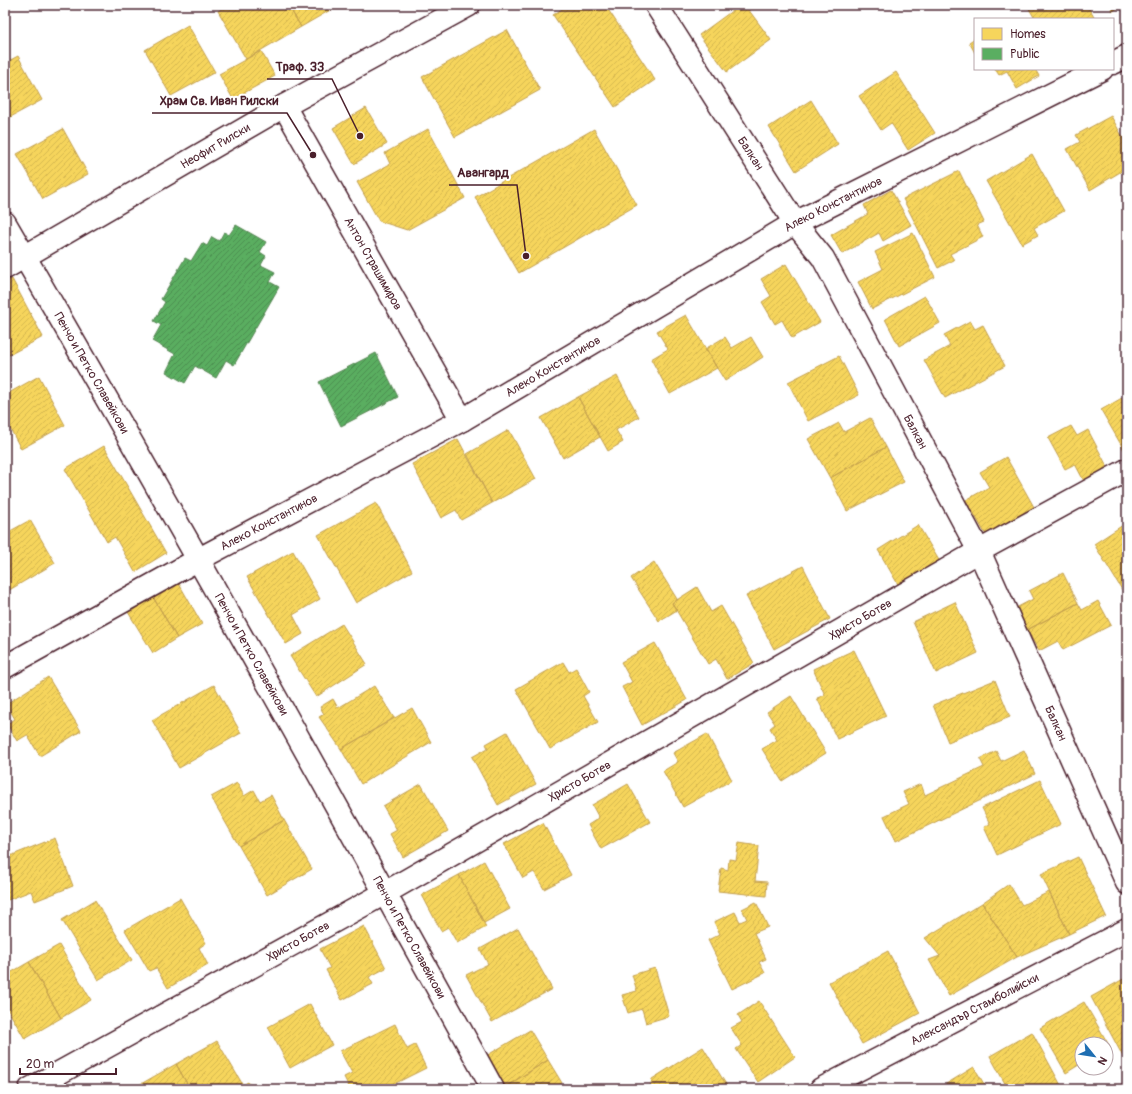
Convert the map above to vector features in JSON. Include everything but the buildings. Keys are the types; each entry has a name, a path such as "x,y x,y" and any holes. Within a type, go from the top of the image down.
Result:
{"street":[{"name":"Неофит Рилски","path":"5,268 284,106 469,5"},
{"name":"Балкан","path":"656,5 795,222 823,258 979,552 1127,883"},
{"path":"1114,62 1127,56"},
{"name":"Алеко Константинов","path":"5,667 199,559 462,420 795,222 1100,70"},
{"name":"Антон Страшимиров","path":"284,106 462,420"},
{"name":"Пенчо и Петко Славейкови","path":"5,222 199,559 492,1089"},
{"name":"Христо Ботев","path":"30,1089 385,893 979,552 1127,470"},
{"name":"Александър Стамболийски","path":"821,1089 1127,930"}],"place":[{"name":"Траф. 33","path":"360,136"},
{"name":"Храм Св. Иван Рилски","path":"313,155"},
{"name":"Авангард","path":"526,256"}]}
